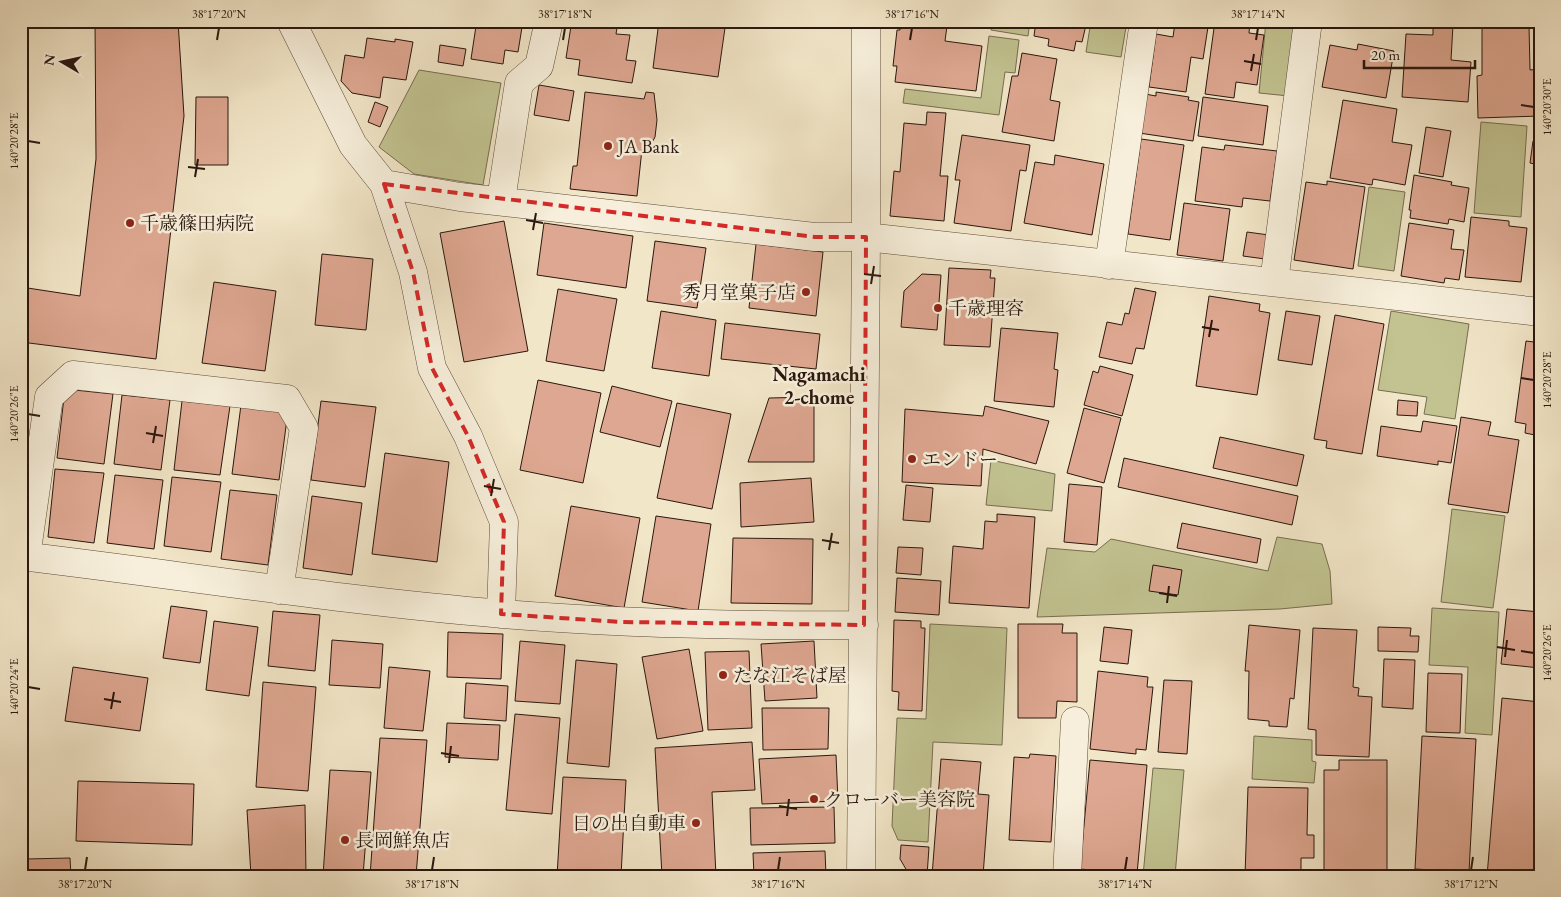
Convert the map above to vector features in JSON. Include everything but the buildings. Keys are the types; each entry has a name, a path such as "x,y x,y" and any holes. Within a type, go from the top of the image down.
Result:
{"street":[{"path":"291,21 353,145 384,184 413,272 432,368 468,436 504,522 501,614"},
{"path":"501,200 519,83 539,66 549,21"},
{"path":"861,876 864,625 866,21"},
{"path":"1109,265 1144,21"},
{"path":"1274,282 1308,21"},
{"path":"384,184 460,196 815,237 866,237 1540,312"},
{"path":"279,590 304,428 287,398 73,375 49,397 24,556 279,590 501,614 621,622 754,626 864,625"},
{"path":"1067,876 1075,720"}],"highlighted area":[{"path":"384,184 815,237 866,237 864,625 621,622 501,614 504,522 468,436 432,368 413,272"}],"green space":[{"path":"992,21 1030,21 1028,36 991,30"},
{"path":"1091,21 1127,21 1121,57 1086,52"},
{"path":"1266,21 1297,21 1289,96 1259,93"},
{"path":"989,36 1019,40 1015,73 1005,72 999,115 903,103 905,89 981,98"},
{"path":"419,70 501,83 483,185 414,174 379,147"},
{"path":"1481,122 1527,126 1521,217 1474,213"},
{"path":"1369,187 1405,192 1394,271 1358,266"},
{"path":"1391,311 1469,324 1455,419 1424,414 1427,397 1378,390"},
{"path":"991,460 1055,474 1052,511 986,505"},
{"path":"1452,509 1505,516 1493,608 1441,602"},
{"path":"1277,537 1322,544 1330,571 1332,604 1280,609 1037,617 1047,548 1095,552 1111,539 1268,571"},
{"path":"1432,608 1499,612 1492,735 1465,733 1468,667 1429,665"},
{"path":"930,624 1007,628 1002,745 933,742 928,842 898,840 892,826 897,718 926,719"},
{"path":"1254,736 1312,740 1312,761 1316,762 1314,783 1252,779"},
{"path":"1153,768 1184,770 1175,876 1143,876"}],"place":[{"name":"JA Bank","path":"608,146"},
{"name":"千歳篠田病院","path":"130,223"},
{"name":"秀月堂菓子店","path":"806,292"},
{"name":"千歳理容","path":"938,308"},
{"name":"エンドー","path":"912,459"},
{"name":"たな江そば屋","path":"723,675"},
{"name":"クローバー美容院","path":"814,799"},
{"name":"日の出自動車","path":"696,823"},
{"name":"長岡鮮魚店","path":"345,840"}],"district":[{"name":"Nagamachi 2-chome","path":"819,386"}]}
